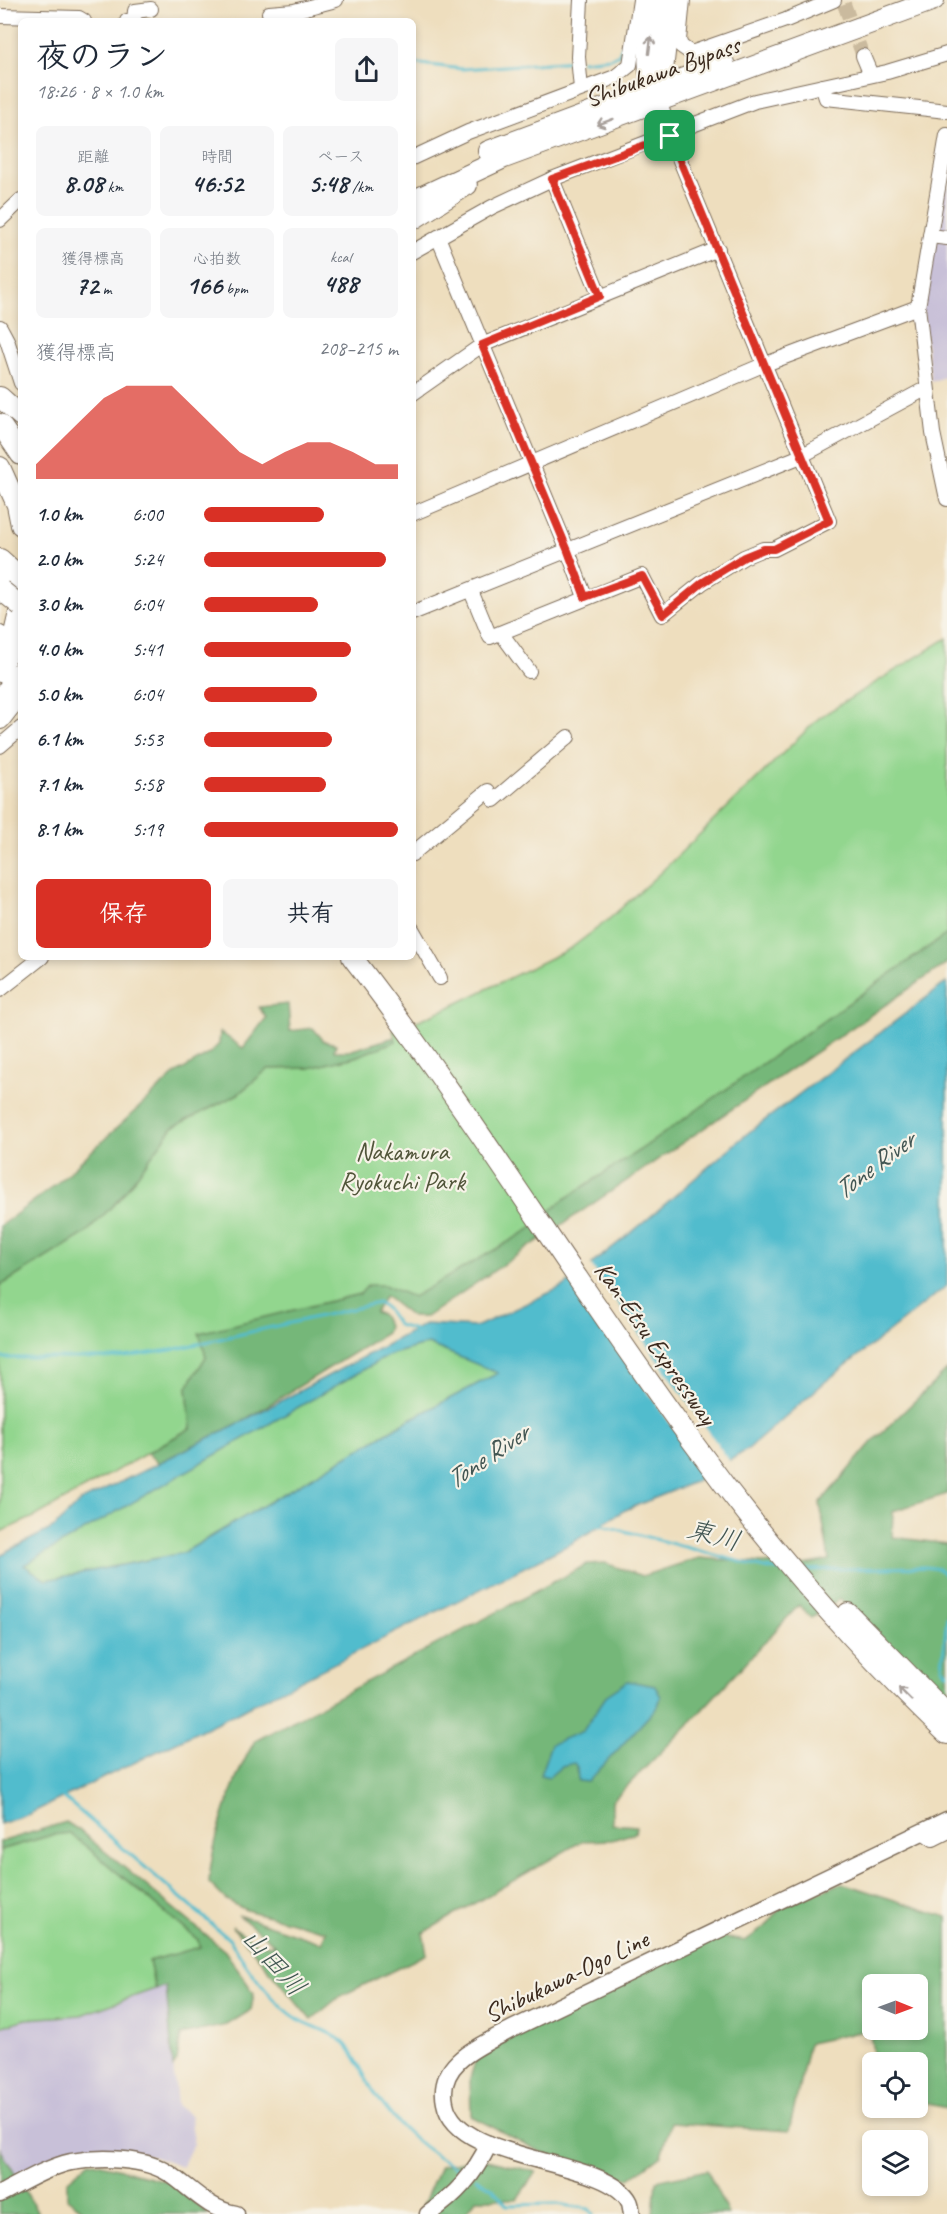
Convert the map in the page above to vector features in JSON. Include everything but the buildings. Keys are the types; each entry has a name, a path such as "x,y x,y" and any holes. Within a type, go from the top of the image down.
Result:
{"highway":[{"path":"656,0 648,60 658,92"},
{"path":"658,92 671,0"},
{"name":"Shibukawa Bypass","path":"416,199 473,171 571,133 658,92 902,0"},
{"name":"Shibukawa Bypass","path":"416,186 491,149 934,0"},
{"path":"416,217 461,188 571,133"},
{"path":"0,424 18,451"},
{"path":"0,441 18,468"},
{"path":"0,467 18,510"},
{"path":"0,560 7,582 18,600"},
{"path":"7,582 18,594"},
{"path":"0,672 14,638 18,619"},
{"path":"0,700 18,675"},
{"path":"0,719 18,696"},
{"name":"Kan-Etsu Expressway","path":"355,960 398,1006 741,1486 829,1592 947,1714"},
{"name":"Kan-Etsu Expressway","path":"372,960 398,1006 649,1381 733,1496 862,1648 947,1734"}],"main road":[{"name":"Shibukawa-Ogo Line","path":"632,2214 629,2200 617,2189 597,2179 489,2144 455,2125 446,2109 443,2097 447,2074 462,2057 512,2029 947,1820"},
{"path":"428,2214 463,2186 479,2166 489,2144"},
{"path":"1,2194 61,2166 80,2161 118,2161 153,2167 168,2173 215,2207 236,2214"}],"street":[{"path":"269,11 294,11 336,0"},
{"path":"581,0 578,57 581,89"},
{"path":"416,156 468,132 615,77 630,65 640,0"},
{"path":"683,0 679,40 681,46 691,53 840,1"},
{"path":"134,18 135,10 151,9"},
{"path":"0,16 79,18"},
{"path":"416,250 492,207 552,179 670,136 755,101 872,75 947,54"},
{"path":"863,56 872,75"},
{"path":"822,86 826,98 947,111"},
{"path":"471,591 490,637 642,576 663,615 702,583 744,557 764,549 774,549 829,521 670,136 658,92"},
{"path":"947,135 918,307 934,444 947,499"},
{"path":"552,179 600,296"},
{"path":"0,220 18,203"},
{"path":"930,236 947,238"},
{"path":"438,237 585,597"},
{"path":"416,391 482,345 718,249"},
{"path":"416,512 763,365 918,307"},
{"path":"0,327 7,340 18,374"},
{"path":"416,612 801,456 927,388"},
{"path":"501,633 529,671"},
{"path":"0,746 18,731"},
{"path":"416,851 568,737"},
{"path":"416,936 440,978"},
{"path":"0,990 38,960"},
{"path":"923,1832 933,1839 947,1832"}],"shaded area":[{"path":"947,161 947,376 931,382 922,308"},
{"path":"166,1985 177,2106 191,2116 193,2144 182,2167 154,2157 127,2153 66,2154 16,2176 0,2149 0,2027 26,2019 81,2015"}],"green space":[{"name":"Nakamura Ryokuchi Park","path":"947,638 947,934 640,1150 563,1200 529,1230 412,1298 384,1285 360,1294 200,1333 206,1357 187,1387 191,1428 36,1516 0,1532 0,1286 86,1233 121,1197 173,1127 238,1094 268,1069 309,1068 355,1057 396,1041 393,1031 450,1007 571,948 608,920 661,872 820,717"},
{"path":"947,934 947,963 426,1317 412,1317 385,1296 375,1312 382,1315 388,1326 386,1333 241,1422 158,1463 147,1453 191,1428 187,1387 206,1357 199,1333 360,1294 368,1285 384,1285 413,1297 529,1230 563,1200 640,1150"},
{"path":"288,1004 290,1031 313,1028 324,1041 336,1044 334,1051 349,1051 395,1037 396,1041 355,1057 309,1068 268,1069 238,1094 173,1127 121,1197 86,1233 0,1286 0,1226 54,1186 175,1074 209,1054 219,1044 220,1032 243,1048 266,1018 259,1007"},
{"path":"428,1344 499,1373 407,1421 183,1553 46,1580 23,1565 389,1355"},
{"path":"947,1370 947,1494 893,1511 892,1537 947,1544 947,1692 935,1695 840,1599 811,1618 799,1605 689,1724 612,1801 612,1824 636,1826 635,1833 612,1840 582,1841 423,1933 427,1954 339,1997 311,2020 232,1926 258,1944 275,1945 238,1915 322,1943 326,1931 246,1910 226,1900 209,1883 214,1849 225,1810 239,1772 255,1741 587,1564 605,1563 642,1576 699,1558 799,1566 829,1560 820,1503 872,1442"},
{"path":"66,1822 79,1830 225,1951 254,1993 251,2010 227,2025 181,2035 177,2061 173,2067 166,1986 155,1989 149,1961 200,1947 198,1940 70,1833 52,1835 0,1850 0,1842"},
{"path":"70,1833 198,1940 200,1947 149,1961 155,1989 81,2015 26,2019 0,2027 0,1850 52,1835"},
{"path":"842,1883 947,1917 947,2108 928,2104 928,2052 873,2052 871,2040 928,2040 928,1974 862,1974 862,2032 809,2043 789,2131 671,2123 661,2155 629,2179 541,2152 471,2116 470,2078 476,2059 498,2044 716,1936 745,1941 766,1926 782,1906"},
{"path":"0,2149 39,2214 0,2214"},
{"path":"479,2158 536,2172 517,2199 476,2199 465,2214 419,2214 440,2166"},
{"path":"90,2161 169,2182 208,2214 88,2214 67,2198 67,2181"},
{"path":"707,2170 728,2214 653,2214 656,2181"}],"water":[{"name":"Tone River","path":"947,982 947,1286 825,1382 747,1450 694,1482 623,1511 572,1543 232,1715 29,1814 0,1824 0,1555 53,1528 80,1502 241,1422 425,1324 476,1327 564,1286 643,1223 744,1136","holes":["428,1344 498,1373 407,1421 183,1553 46,1580 24,1565 389,1355"]},
{"path":"628,1681 655,1686 661,1697 658,1706 588,1782 578,1781 577,1767 574,1763 562,1766 549,1777 540,1775 551,1744 583,1731 607,1695"}],"pier":[{"path":"589,1262 731,1463 708,1477 568,1279"}],"waterway":[{"path":"582,61 611,58 619,54 628,32"},
{"path":"416,63 462,69 576,61"},
{"path":"0,1358 117,1358 171,1350 378,1303 387,1309 398,1325 418,1331"},
{"name":"東川","path":"598,1524 783,1571"},
{"name":"東川","path":"802,1570 925,1567 939,1569 947,1576"},
{"name":"東川","path":"947,1617 942,1667 947,1673"},
{"name":"山田川","path":"61,1795 230,1940 260,1983 288,2012 343,2042 392,2117 426,2148 465,2172"},
{"name":"山田川","path":"476,2178 492,2188 507,2205 556,2204 589,2209 593,2214"}],"tunnel":[{"path":"844,4 863,56"}],"route":[{"path":"670,136 829,521 774,549 764,549 744,557 702,583 663,615 642,576 585,597 482,345 600,296 552,179 670,136"}]}
